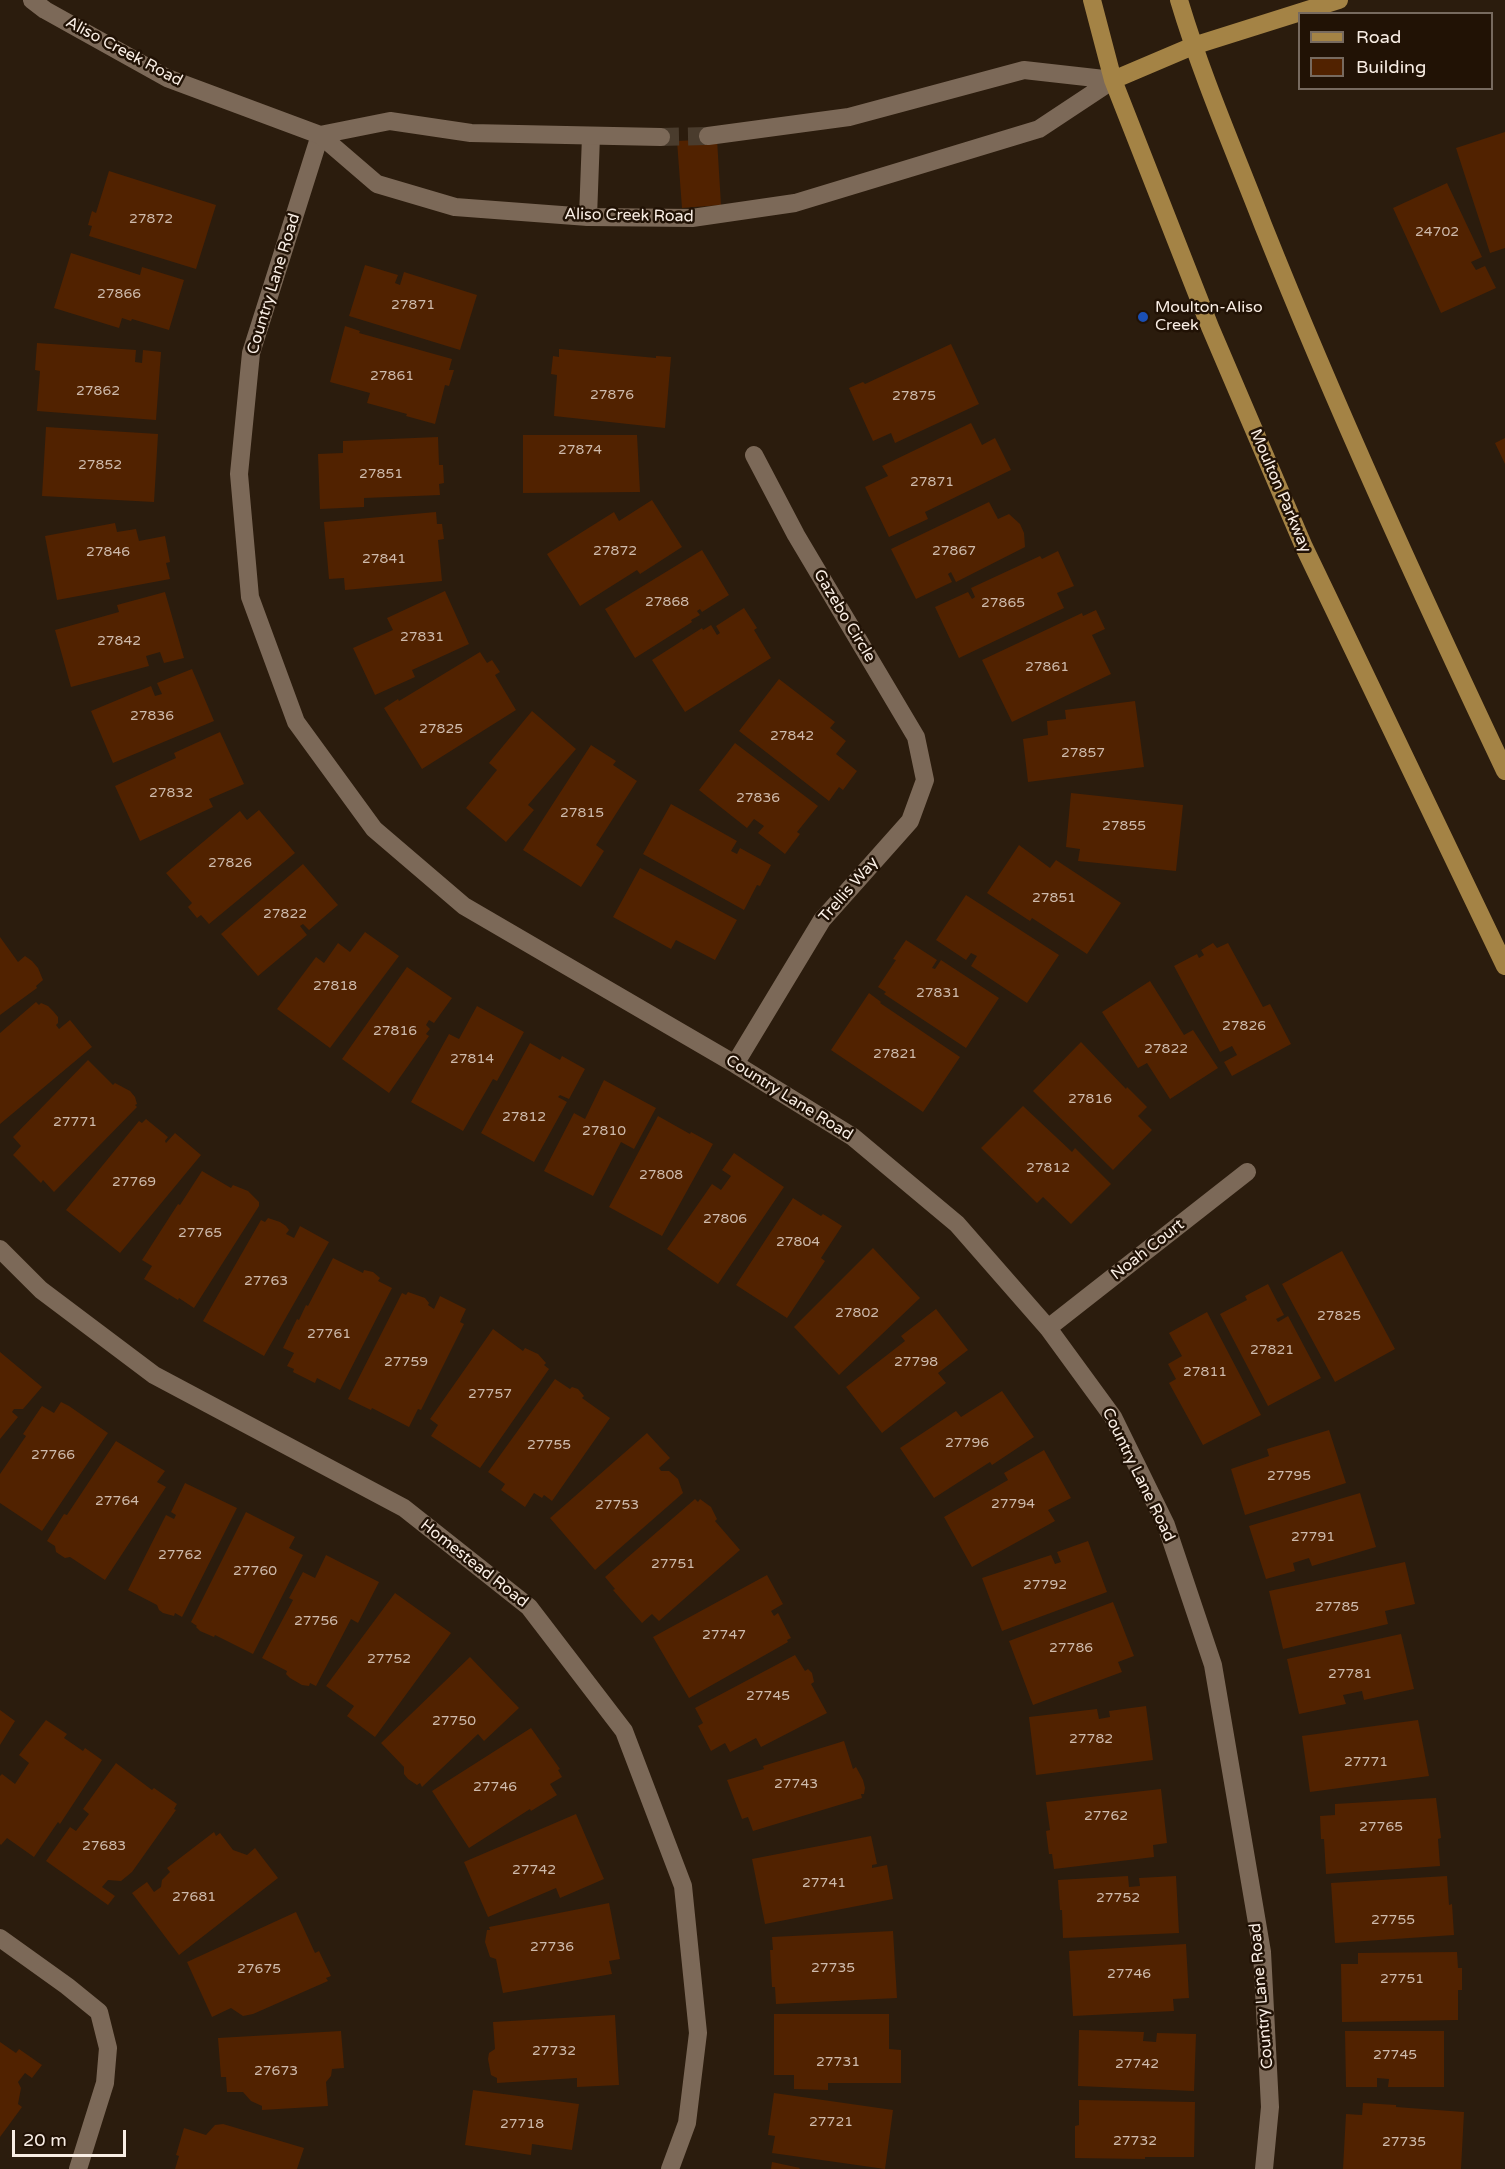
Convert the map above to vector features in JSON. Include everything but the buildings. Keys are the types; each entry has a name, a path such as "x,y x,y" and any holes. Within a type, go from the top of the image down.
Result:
{"main road":[{"name":"Moulton Parkway","path":"1092,0 1113,80 1210,327 1304,547 1505,966"},
{"path":"1179,0 1193,46 1283,275 1335,398 1402,553 1505,771"},
{"name":"Aliso Creek Road","path":"1301,12 1339,0"},
{"name":"Aliso Creek Road","path":"1113,80 1193,46 1298,13"}],"street":[{"name":"Aliso Creek Road","path":"43,3 167,78 320,135 377,184 455,207 588,217 692,218 795,203 1039,129 1113,80"},
{"name":"Aliso Creek Road","path":"708,136 849,117 1024,70 1113,80"},
{"path":"320,135 390,121 471,133 661,137"},
{"name":"Country Lane Road","path":"320,135 251,353 239,474 250,597 296,722 374,829 464,906 735,1064 853,1137 957,1224 1048,1328 1113,1417 1166,1525 1213,1665 1262,1952 1270,2107 1264,2169"},
{"path":"588,217 591,136"},
{"name":"Gazebo Circle","path":"754,455 796,535 915,737 925,780"},
{"name":"Trellis Way","path":"735,1064 822,920 910,821 925,780"},
{"name":"Noah Court","path":"1048,1328 1247,1172"},
{"name":"Homestead Road","path":"0,1249 41,1290 154,1375 404,1508 529,1607 624,1731 683,1886 698,2032 687,2123 670,2169"},
{"path":"0,1938 99,2012 108,2048 105,2083 78,2169"}],"tunnel":[{"path":"661,137 708,136"}],"place":[{"name":"Moulton-Aliso Creek","path":"1143,317"}]}
